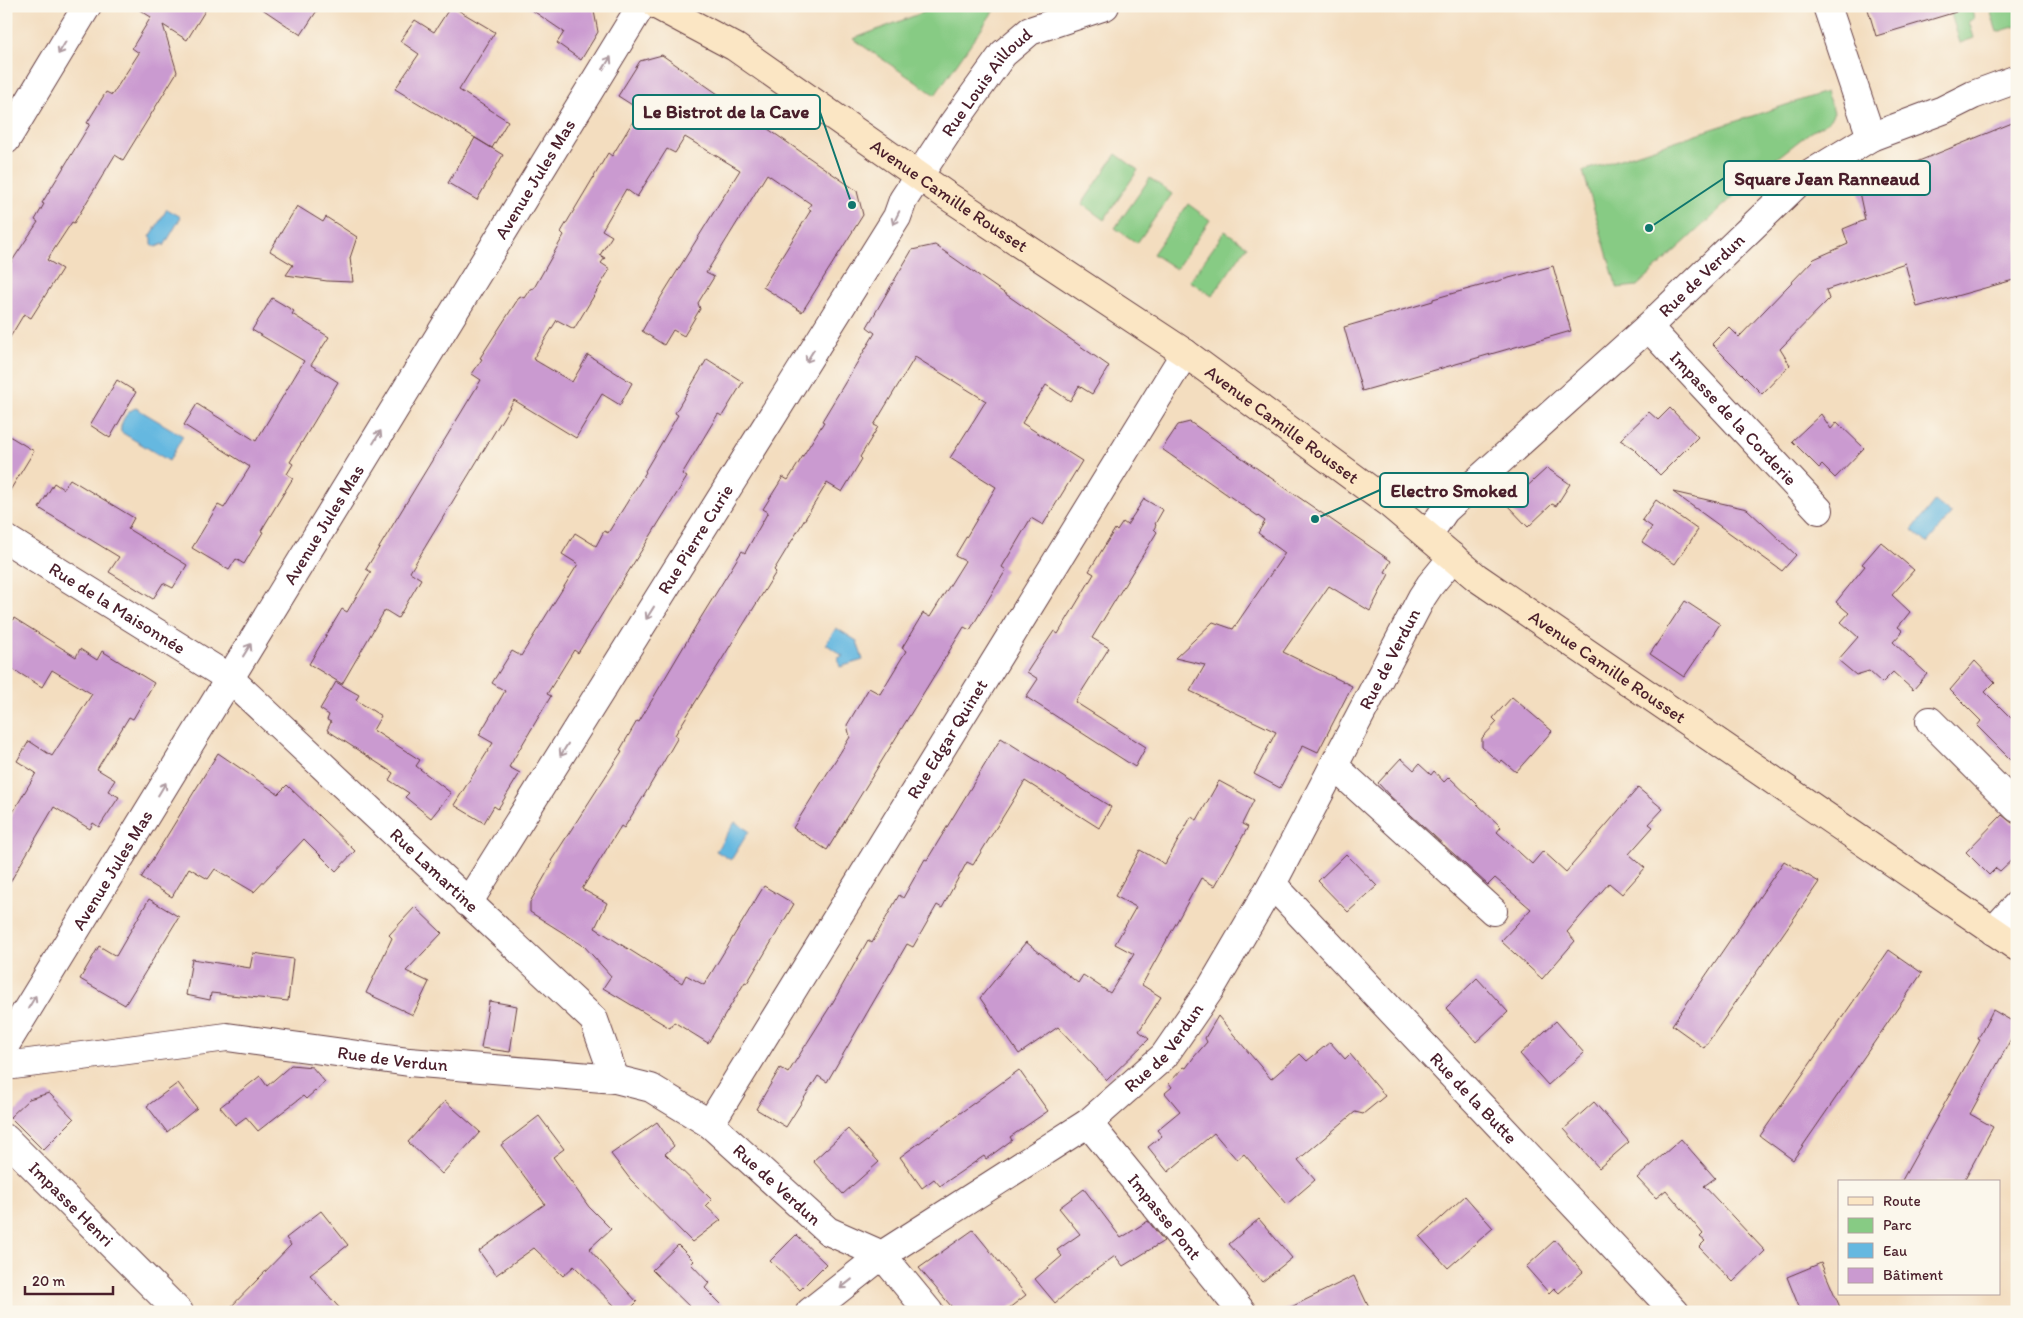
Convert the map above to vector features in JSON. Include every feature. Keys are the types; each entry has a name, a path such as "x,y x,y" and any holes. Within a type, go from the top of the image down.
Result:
{"street":[{"path":"6,140 87,6"},
{"name":"Avenue Jules Mas","path":"6,1044 641,6"},
{"name":"Avenue Camille Rousset","path":"658,6 735,47 919,176 1186,353 1392,506 1476,576 2017,947"},
{"name":"Rue Louis Ailloud","path":"919,176 1003,54 1015,42 1030,31 1105,6"},
{"path":"1827,6 1871,137"},
{"name":"Rue de Verdun","path":"1428,536 1445,510 1648,328 1802,179 1871,137 1944,110 1973,95 2017,79"},
{"name":"Rue Pierre Curie","path":"468,904 897,218 903,200 919,176"},
{"name":"Impasse de la Corderie","path":"1648,328 1819,510"},
{"name":"Rue Edgar Quinet","path":"710,1124 1186,353"},
{"name":"Rue de la Maisonnée","path":"6,539 229,678"},
{"name":"Rue de Verdun","path":"6,1066 227,1037 410,1062 615,1079 651,1088 710,1124 828,1231 882,1255 1088,1123 1164,1056 1211,988 1272,884 1422,597 1453,558"},
{"name":"Rue Lamartine","path":"229,678 468,904 594,1020 615,1079"},
{"path":"1930,721 2017,808"},
{"path":"1334,766 1493,911"},
{"name":"Rue de la Butte","path":"1272,884 1675,1312"},
{"path":"1993,931 2017,905"},
{"name":"Impasse Pont","path":"1088,1123 1242,1312"},
{"name":"Impasse Henri","path":"6,1140 179,1312"},
{"path":"810,1312 882,1255 929,1312"}],"green space":[{"path":"940,6 997,6 935,95 853,39"},
{"path":"1954,6 1971,6 1974,19 1969,21 1974,38 1960,43 1951,14 1955,12"},
{"path":"2001,6 2017,6 2017,26 1997,32 1990,10"},
{"path":"1826,92 1834,112 1829,121 1809,133 1763,169 1637,286 1617,288 1583,171"},
{"path":"1116,154 1138,170 1104,220 1082,204"},
{"path":"1150,178 1172,194 1137,243 1115,228"},
{"path":"1188,204 1210,220 1176,269 1153,254"},
{"path":"1225,231 1247,246 1212,296 1190,281"}],"water":[{"path":"167,209 181,217 164,246 163,244 156,247 152,244 152,238 150,237"},
{"path":"136,408 183,436 169,461 121,432 124,418 130,411"},
{"path":"1935,501 1951,514 1927,543 1912,530"},
{"path":"836,628 857,641 863,660 840,667 838,658 843,656 826,644"},
{"path":"735,822 749,831 731,860 716,851"}],"building":[{"path":"133,6 208,6 187,40 163,25 177,72 123,160 115,155 74,223 72,222 47,260 62,269 31,318 24,314 6,344 6,270 38,222 35,220 44,204 42,203 90,124 87,123 106,92 112,95 139,53 132,48 151,17"},
{"path":"258,6 320,6 301,35"},
{"path":"451,6 495,32 459,90 508,121 492,148 395,89 419,54 400,41 415,20 434,32"},
{"path":"526,6 593,6 598,32 581,60 557,43 564,32"},
{"path":"1867,6 1955,6 1956,12 1876,36"},
{"path":"662,55 857,191 863,215 802,312 763,287 811,210 808,208 811,204 767,174 706,273 714,277 698,303 700,309 684,336 673,330 664,345 642,331 740,170 685,137 675,153 667,149 637,197 626,189 602,230 612,236 600,255 605,258 601,263 610,269 574,329 557,320 533,359 572,382 588,355 632,383 620,405 602,394 576,438 514,400 410,572 421,579 398,618 385,610 342,684 309,664 342,609 347,612 371,572 366,569 481,380 472,374 482,359 480,358 520,296 524,298 530,289 534,288 564,235 561,232 608,153 612,156 640,110 618,96 640,61"},
{"path":"2017,121 2017,279 1917,307 1905,263 1826,290 1829,299 1780,349 1790,365 1762,394 1712,344 1729,327 1739,337 1814,259 1848,244 1843,229 1865,220 1859,192 1892,172"},
{"path":"475,138 503,155 477,200 448,183"},
{"path":"297,206 323,222 326,217 357,237 350,258 353,282 327,281 286,275 293,265 270,251"},
{"path":"935,245 1109,366 1092,394 1079,386 1070,401 1046,385 1022,423 1082,461 1043,525 1031,518 1002,567 1006,570 970,630 964,627 827,850 793,828 850,737 847,725 869,688 880,694 906,651 902,648 923,613 930,617 965,561 955,556 996,487 950,458 986,401 915,357 874,425 878,427 860,457 862,459 842,492 827,483 774,570 776,572 675,735 678,737 645,794 624,828 621,826 582,889 607,903 595,928 682,983 686,975 704,985 764,886 794,904 747,983 745,982 708,1043 674,1022 670,1028 603,988 611,976 584,946 530,912 530,902 553,862 551,861 622,751 620,750 637,721 639,722 742,551 745,553 768,512 763,509 783,477 788,480 824,422 822,421 875,333 867,327 912,250"},
{"path":"1553,266 1571,331 1362,391 1344,327 1433,301 1433,299"},
{"path":"272,298 294,311 292,314 329,337 311,365 338,382 290,462 293,464 287,474 293,478 261,531 263,532 244,564 236,559 229,570 192,548 218,505 224,508 250,467 184,425 197,404 256,441 304,361 252,330"},
{"path":"707,359 743,382 722,416 718,414 682,474 687,477 578,653 574,650 547,694 551,696 509,767 520,773 498,809 494,806 484,823 454,805 493,743 479,735 505,691 492,683 512,651 521,656 578,564 562,554 575,533 596,546 604,531 608,533 646,472 678,415 675,413"},
{"path":"117,380 136,392 110,438 90,425"},
{"path":"1670,408 1698,437 1660,475 1633,448 1620,440 1649,412 1658,420"},
{"path":"1821,414 1831,429 1837,422 1864,448 1835,478 1822,465 1819,468 1792,441"},
{"path":"1190,422 1391,561 1385,572 1389,574 1370,611 1329,586 1283,652 1352,686 1318,752 1303,745 1280,788 1254,774 1276,732 1190,691 1205,665 1175,658 1213,622 1233,629 1285,553 1258,533 1265,521 1162,449 1178,425"},
{"path":"6,434 34,451 6,497"},
{"path":"1547,468 1570,484 1556,506 1552,504 1528,527 1507,505"},
{"path":"70,479 134,518 128,529 187,565 173,588 163,583 153,599 109,572 119,557 39,508 54,483 63,489"},
{"path":"1673,492 1747,509 1796,555 1782,571"},
{"path":"1144,499 1163,510 1155,524 1154,529 1157,532 1092,638 1109,648 1075,702 1146,747 1135,767 1026,697 1038,679 1027,672 1054,631 1058,634 1094,574 1089,571 1115,529 1117,531 1123,522 1127,525"},
{"path":"1656,500 1698,530 1675,564 1642,542 1652,527 1642,520"},
{"path":"1881,542 1914,570 1892,595 1910,612 1898,627 1903,631 1893,642 1927,674 1913,690 1893,672 1882,683 1869,671 1856,675 1838,660 1858,637 1841,622 1849,613 1836,602 1865,566 1862,564"},
{"path":"1685,601 1720,624 1684,677 1650,654"},
{"path":"14,618 76,657 80,649 97,660 102,651 154,683 133,719 129,717 97,769 115,780 108,791 119,797 99,827 93,823 90,829 54,807 6,889 6,824 36,773 17,761 29,741 52,756 92,694 52,670 42,687 6,665 6,630"},
{"path":"1975,661 1995,682 1985,692 2017,724 2017,766 1977,726 1981,721 1950,690"},
{"path":"336,682 359,695 356,700 381,716 373,730 420,760 416,766 451,793 431,818 405,797 409,793 389,780 393,773 327,730 331,722 327,720 329,715 320,709"},
{"path":"1512,697 1552,731 1516,772 1502,760 1500,763 1482,747 1482,738 1497,722 1493,718"},
{"path":"1001,738 1111,807 1099,828 1025,781 973,865 967,862 942,908 937,905 913,947 907,944 827,1082 818,1076 786,1127 756,1109 780,1068 788,1073 833,1002 868,940 872,943 899,895 903,898 925,859 927,860"},
{"path":"218,753 278,794 287,785 355,851 336,871 304,839 254,892 215,869 208,879 189,868 172,897 141,878"},
{"path":"1401,758 1414,770 1419,764 1431,775 1434,771 1444,782 1449,777 1501,827 1497,832 1532,864 1543,851 1566,872 1638,788 1663,809 1649,824 1653,827 1629,854 1645,868 1622,894 1609,883 1567,932 1575,941 1542,979 1501,941 1531,909 1495,878 1488,885 1378,783"},
{"path":"1219,781 1254,800 1242,824 1248,827 1215,886 1201,878 1142,985 1161,997 1139,1031 1149,1039 1107,1080 1058,1027 1019,1054 980,998 1026,942 1078,983 1083,975 1110,993 1134,954 1115,944 1136,907 1115,896 1140,850 1165,864 1191,817 1197,820"},
{"path":"2002,815 2012,823 2017,823 2017,855 2000,871 1996,868 1989,875 1966,852"},
{"path":"1346,854 1377,886 1348,912 1318,881"},
{"path":"1784,861 1819,882 1704,1048 1672,1025"},
{"path":"149,899 179,917 125,1005 80,979 99,946 116,956"},
{"path":"415,907 442,933 406,971 429,982 413,1015 366,993 392,938 389,935"},
{"path":"1889,950 1922,973 1793,1160 1760,1136"},
{"path":"253,953 293,959 288,1001 211,993 210,1000 186,995 192,959 250,968"},
{"path":"1477,978 1508,1012 1476,1042 1446,1008"},
{"path":"489,1001 517,1006 510,1052 481,1048"},
{"path":"1993,1010 2017,1024 2017,1028 1970,1114 1993,1127 1964,1180 1902,1180 1980,1040 1978,1039"},
{"path":"1218,1016 1271,1079 1300,1054 1307,1061 1330,1042 1345,1059 1350,1054 1385,1096 1363,1114 1355,1112 1298,1160 1315,1180 1287,1204 1244,1154 1237,1160 1214,1133 1168,1172 1148,1147 1162,1136 1157,1130 1180,1111 1165,1093 1172,1087 1169,1083 1184,1067 1186,1068 1207,1042 1205,1038"},
{"path":"1556,1021 1584,1053 1548,1085 1520,1054"},
{"path":"291,1065 312,1067 325,1082 306,1099 303,1096 258,1131 246,1117 235,1125 220,1107 260,1076 267,1086"},
{"path":"1019,1070 1048,1111 1010,1137 1012,1140 986,1159 984,1156 940,1186 934,1179 922,1188 900,1157"},
{"path":"178,1083 197,1108 167,1132 147,1106"},
{"path":"49,1093 74,1119 43,1150 10,1117 29,1099"},
{"path":"445,1101 480,1132 442,1174 408,1142"},
{"path":"1594,1102 1629,1142 1599,1168 1564,1129"},
{"path":"539,1116 564,1149 553,1157 589,1207 611,1229 589,1249 637,1302 627,1312 621,1312 574,1266 563,1276 534,1248 496,1275 479,1251 545,1204 501,1145"},
{"path":"657,1122 674,1146 665,1154 712,1200 706,1206 721,1220 692,1242 630,1179 611,1154"},
{"path":"848,1129 879,1162 843,1194 813,1161"},
{"path":"1681,1139 1715,1178 1704,1186 1765,1251 1733,1282 1699,1247 1705,1241 1700,1237 1703,1234 1666,1190 1656,1198 1637,1178"},
{"path":"1084,1189 1121,1238 1148,1221 1164,1241 1123,1266 1115,1256 1055,1303 1035,1279 1062,1256 1057,1250 1080,1234 1059,1208"},
{"path":"1465,1196 1493,1228 1448,1268 1420,1237"},
{"path":"321,1211 348,1245 310,1275 343,1312 226,1312 291,1245 286,1238"},
{"path":"1259,1219 1292,1258 1262,1282 1229,1244"},
{"path":"973,1230 1026,1295 1004,1312 956,1312 919,1268"},
{"path":"796,1235 826,1264 800,1290 770,1261"},
{"path":"1555,1240 1583,1272 1559,1293 1554,1288 1549,1293 1526,1267"},
{"path":"678,1245 694,1261 691,1264 709,1283 705,1288 729,1312 695,1312 652,1270"},
{"path":"1821,1263 1842,1312 1801,1312 1787,1277"},
{"path":"1354,1276 1371,1312 1281,1312"}],"place":[{"name":"Le Bistrot de la Cave","path":"852,205"},
{"name":"Square Jean Ranneaud","path":"1649,228"},
{"name":"Electro Smoked","path":"1315,519"}]}
